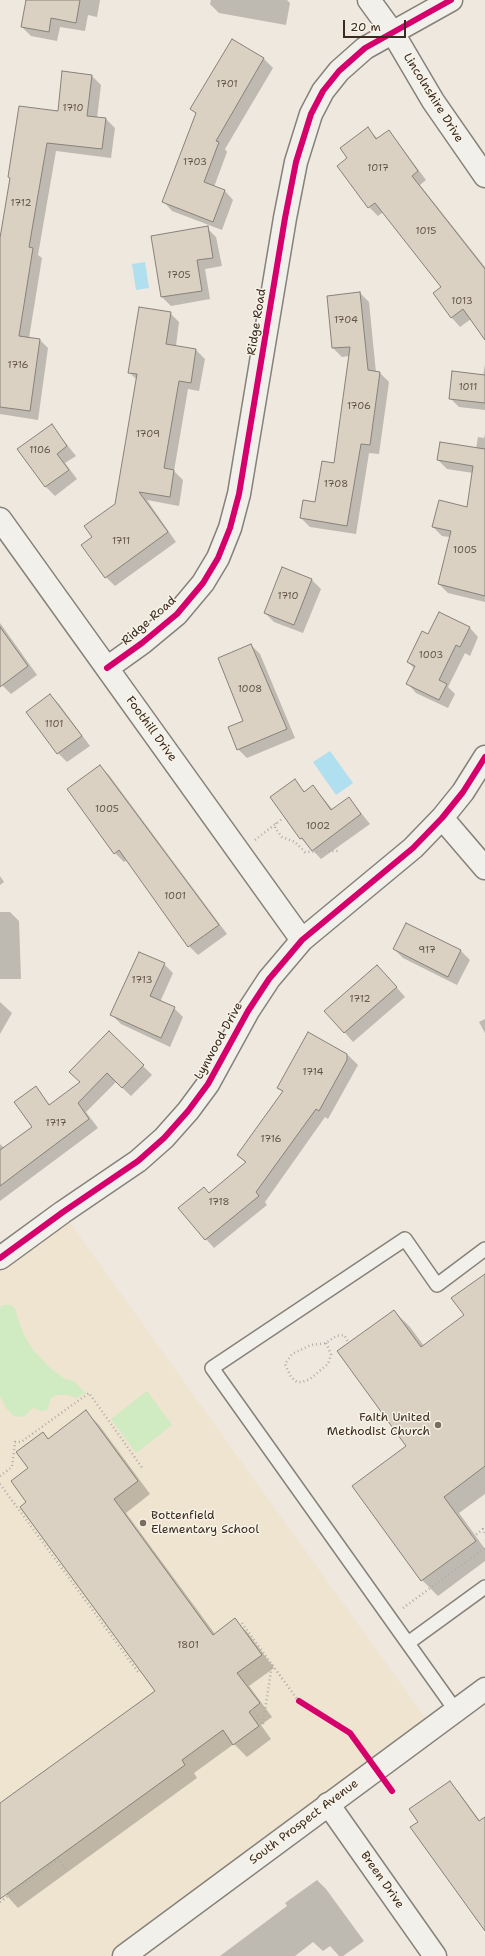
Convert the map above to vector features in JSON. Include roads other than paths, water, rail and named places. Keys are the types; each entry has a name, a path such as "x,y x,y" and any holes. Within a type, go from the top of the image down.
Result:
{"street":[{"name":"Lincolnshire Drive","path":"369,0 392,33 433,101 485,176"},
{"name":"Ridge Road","path":"107,668 142,643 177,614 203,583 218,558 230,528 240,494 285,218 303,135 311,114 323,91 339,71 371,43 392,33 450,0"},
{"name":"Foothill Drive","path":"0,519 302,940"},
{"path":"485,757 464,790 442,818 485,868"},
{"name":"Lynwood Drive","path":"0,1258 63,1212 138,1161 164,1138 188,1111 208,1084 248,1011 269,979 302,940 402,858 442,818"},
{"name":"South Prospect Avenue","path":"124,1956 485,1689"},
{"name":"Breen Drive","path":"328,1804 435,1956"}],"lane":[{"path":"456,1711 212,1368 405,1239 437,1284 485,1249"},
{"path":"408,1643 485,1587"}],"water":[{"path":"145,262 149,288 136,290 132,264"},
{"path":"330,751 353,783 336,795 313,762"}],"place":[{"name":"Faith United Methodist Church","path":"438,1425"},
{"name":"Bottenfield Elementary School","path":"143,1523"}]}
